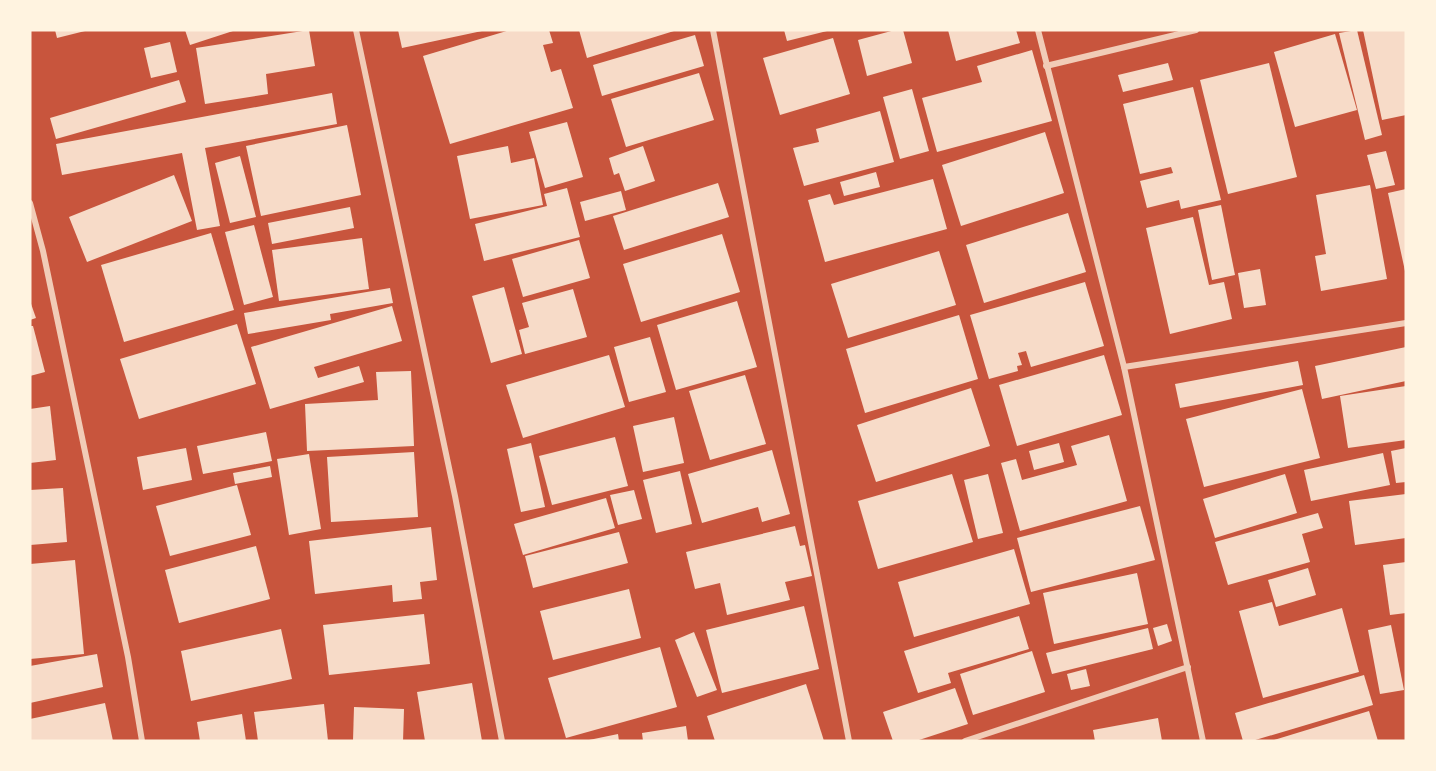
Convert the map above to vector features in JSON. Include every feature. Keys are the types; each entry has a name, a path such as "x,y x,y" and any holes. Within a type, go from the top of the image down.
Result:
{"street":[{"path":"356,30 455,496 502,741"},
{"path":"713,30 849,741"},
{"path":"1038,30 1124,367 1203,741"},
{"path":"1046,66 1196,30"},
{"path":"30,203 46,263 129,657 142,741"},
{"path":"1124,367 1406,323"},
{"path":"965,741 1188,667"}],"building":[{"path":"55,30 85,30 85,31 57,38"},
{"path":"185,30 236,30 190,45"},
{"path":"309,30 315,66 266,74 268,94 205,104 196,48"},
{"path":"398,30 482,30 482,31 402,48"},
{"path":"510,30 549,30 553,43 543,45 551,72 561,69 573,108 450,144 423,56"},
{"path":"579,30 674,30 674,31 587,58"},
{"path":"784,30 827,30 827,31 787,41"},
{"path":"903,30 912,63 867,76 858,40"},
{"path":"948,30 1016,30 1020,43 956,61"},
{"path":"1357,30 1382,135 1365,140 1339,33"},
{"path":"1363,30 1406,30 1406,115 1382,120"},
{"path":"1335,34 1357,110 1295,127 1274,52"},
{"path":"695,35 704,66 602,96 593,65"},
{"path":"833,38 850,94 780,115 763,58"},
{"path":"170,42 177,72 151,78 144,48"},
{"path":"1032,50 1052,121 937,152 922,98 982,82 977,66"},
{"path":"1168,63 1173,80 1123,92 1118,75"},
{"path":"1269,63 1297,177 1228,194 1200,80"},
{"path":"699,73 714,120 626,147 611,99"},
{"path":"179,80 186,102 56,139 50,118"},
{"path":"1193,87 1221,200 1181,209 1179,200 1147,208 1140,181 1173,173 1171,167 1140,174 1123,104"},
{"path":"912,89 929,151 900,159 883,97"},
{"path":"332,93 337,124 205,148 220,226 197,230 182,153 62,175 56,144"},
{"path":"880,111 894,162 804,186 793,148 819,142 816,129"},
{"path":"567,122 583,177 545,188 529,132"},
{"path":"347,125 361,195 261,216 246,146"},
{"path":"1045,132 1064,193 961,226 942,165"},
{"path":"508,146 511,163 534,158 543,205 470,219 457,156"},
{"path":"643,146 655,181 625,191 619,173 614,175 609,158"},
{"path":"1386,151 1395,185 1376,189 1367,155"},
{"path":"240,156 256,217 230,223 215,163"},
{"path":"876,172 880,187 844,196 840,182"},
{"path":"174,175 192,221 87,262 69,217"},
{"path":"933,179 947,229 825,262 808,200 830,194 834,205"},
{"path":"718,183 729,217 624,250 613,216"},
{"path":"1370,185 1387,279 1321,291 1315,256 1326,254 1316,195"},
{"path":"567,188 580,237 484,261 475,224 547,206 544,194"},
{"path":"1406,189 1406,271 1405,271 1388,193"},
{"path":"621,191 626,210 585,221 580,202"},
{"path":"1221,205 1235,275 1212,280 1198,210"},
{"path":"350,207 354,228 272,244 268,223"},
{"path":"1068,213 1086,272 984,303 966,245"},
{"path":"1193,217 1209,285 1224,282 1232,319 1170,334 1146,228"},
{"path":"254,225 273,297 244,305 225,232"},
{"path":"211,233 234,310 124,342 101,265"},
{"path":"722,234 740,292 641,322 623,264"},
{"path":"362,238 369,289 279,301 272,250"},
{"path":"579,240 590,278 523,297 512,259"},
{"path":"939,251 956,305 848,338 831,284"},
{"path":"1260,269 1266,305 1244,308 1238,273"},
{"path":"1085,282 1104,346 1031,367 1026,351 1018,353 1022,365 1017,366 1018,371 989,379 970,315"},
{"path":"504,287 522,354 491,363 472,296"},
{"path":"390,288 393,303 330,314 331,320 248,334 244,313"},
{"path":"573,289 587,337 525,354 519,330 529,327 522,303"},
{"path":"30,301 36,318 30,320"},
{"path":"737,301 757,367 676,390 657,325"},
{"path":"392,306 402,341 314,367 318,378 359,366 364,382 270,409 251,347"},
{"path":"959,315 978,379 865,413 846,349"},
{"path":"237,324 256,384 139,419 120,359"},
{"path":"30,326 33,326 45,372 30,376"},
{"path":"650,337 666,392 629,402 614,347"},
{"path":"1406,347 1406,381 1322,399 1315,366"},
{"path":"609,355 625,407 523,438 506,385"},
{"path":"1104,355 1122,415 1017,446 999,385"},
{"path":"1298,361 1303,385 1180,408 1175,384"},
{"path":"411,371 414,446 307,451 305,404 378,400 376,372"},
{"path":"745,375 766,444 710,460 689,391"},
{"path":"1406,386 1406,440 1348,448 1340,396"},
{"path":"971,388 990,446 876,482 857,425"},
{"path":"1302,389 1320,458 1204,487 1186,419"},
{"path":"50,406 56,460 30,463 30,409"},
{"path":"674,417 684,463 643,472 633,426"},
{"path":"266,432 272,461 203,474 197,446"},
{"path":"1109,435 1127,501 1020,531 1001,463 1016,459 1022,480 1077,465 1071,446"},
{"path":"615,437 628,486 552,505 539,456"},
{"path":"531,443 545,507 521,512 507,449"},
{"path":"1059,443 1064,462 1034,470 1029,451"},
{"path":"186,448 192,480 143,490 137,457"},
{"path":"1406,448 1406,482 1396,483 1391,451"},
{"path":"772,450 790,514 762,522 758,507 702,523 688,474"},
{"path":"414,452 418,517 331,522 327,457"},
{"path":"1383,453 1390,485 1311,501 1304,470"},
{"path":"309,454 321,529 289,535 277,459"},
{"path":"270,466 272,477 235,484 233,473"},
{"path":"680,471 692,524 656,533 643,480"},
{"path":"952,474 973,542 878,569 858,501"},
{"path":"988,474 1003,533 978,539 964,480"},
{"path":"1285,474 1297,513 1215,538 1203,499"},
{"path":"237,485 251,535 170,556 156,506"},
{"path":"63,488 67,542 30,545 30,490"},
{"path":"634,490 642,519 618,525 610,495"},
{"path":"1406,494 1406,538 1355,545 1349,501"},
{"path":"606,498 615,528 523,555 514,524"},
{"path":"1140,506 1155,560 1031,592 1017,538"},
{"path":"1318,513 1323,528 1302,534 1310,562 1228,585 1215,542"},
{"path":"795,526 800,546 805,545 812,576 785,582 790,600 727,615 720,583 695,589 686,552"},
{"path":"431,527 437,580 420,582 422,599 393,602 392,585 315,594 309,541"},
{"path":"619,532 628,563 533,588 525,556"},
{"path":"256,546 270,599 179,623 165,570"},
{"path":"1014,549 1030,604 914,637 898,582"},
{"path":"75,560 84,654 30,659 30,564"},
{"path":"1406,562 1406,613 1390,615 1383,565"},
{"path":"1308,568 1316,595 1276,607 1268,580"},
{"path":"1137,573 1148,624 1054,644 1043,593"},
{"path":"629,589 641,638 553,660 540,611"},
{"path":"1272,602 1279,626 1342,608 1359,672 1263,698 1239,611"},
{"path":"804,606 819,669 722,693 706,630"},
{"path":"424,614 430,664 329,675 323,625"},
{"path":"1019,616 1029,649 948,673 951,683 918,693 904,651"},
{"path":"1167,624 1172,641 1158,646 1153,628"},
{"path":"1391,625 1404,690 1380,694 1368,630"},
{"path":"1148,628 1153,649 1052,674 1046,653"},
{"path":"281,629 292,679 191,701 181,651"},
{"path":"694,632 717,690 697,697 675,640"},
{"path":"660,647 677,707 566,738 548,678"},
{"path":"1032,651 1045,692 973,715 960,674"},
{"path":"97,654 103,687 30,703 30,666"},
{"path":"1086,669 1090,686 1071,690 1067,674"},
{"path":"1364,675 1373,705 1252,741 1243,741 1235,713"},
{"path":"472,683 482,741 425,741 417,692"},
{"path":"806,684 824,741 715,741 707,716"},
{"path":"955,688 968,724 916,741 893,741 883,712"},
{"path":"105,703 113,741 30,741 30,719"},
{"path":"324,704 328,741 258,741 254,712"},
{"path":"354,707 404,709 403,741 353,741"},
{"path":"1369,711 1378,741 1274,741 1274,740"},
{"path":"242,714 246,741 200,741 197,722"},
{"path":"1158,718 1162,741 1095,741 1093,730"},
{"path":"686,726 688,741 643,741 642,733"},
{"path":"618,734 619,741 589,741 589,740"}]}
